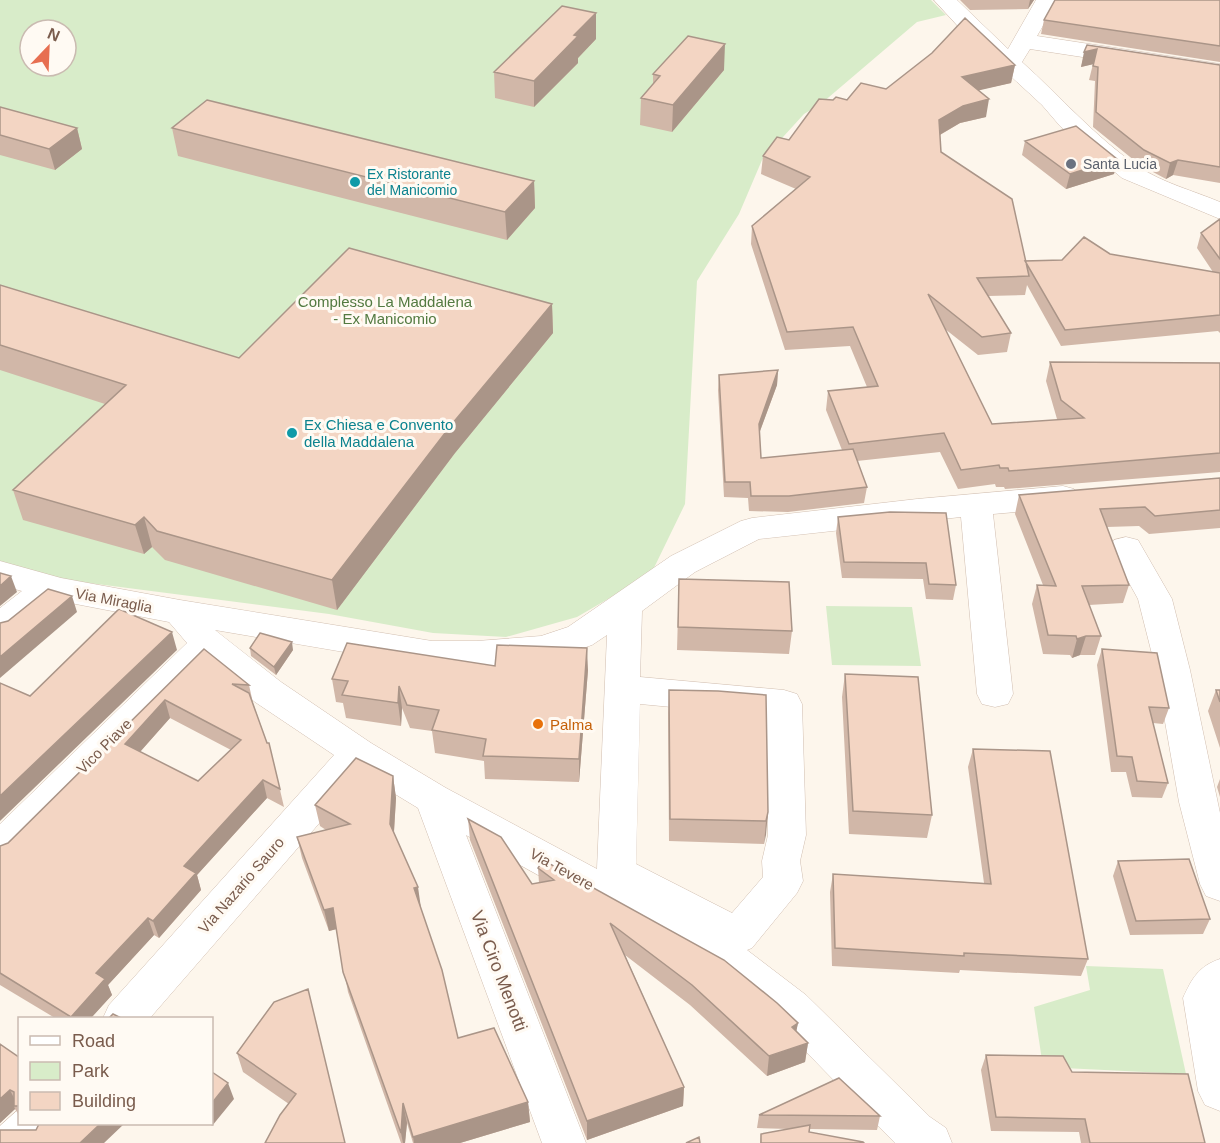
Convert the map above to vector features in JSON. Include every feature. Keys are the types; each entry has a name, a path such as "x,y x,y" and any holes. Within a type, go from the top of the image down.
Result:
{"street":[{"path":"945,0 1050,100 1074,127 1131,173 1220,211"},
{"path":"1011,63 1047,0"},
{"path":"1023,41 1220,71"},
{"name":"Via Miraglia","path":"0,573 49,587 180,612 452,656 542,649 559,645 580,636 683,564 752,529 1092,495"},
{"path":"976,505 995,694"},
{"path":"1126,548 1155,599 1173,670 1198,802 1220,884"},
{"path":"0,626 49,587"},
{"path":"622,689 784,704 787,835 780,861 783,881 738,936 616,872 622,689 625,606"},
{"name":"Via Tevere","path":"180,612 207,644 268,693 358,753 433,799 737,965 791,1008 914,1132 930,1143"},
{"name":"Vico Piave","path":"0,848 207,644"},
{"name":"Via Nazario Sauro","path":"125,1017 358,753"},
{"name":"Via Ciro Menotti","path":"433,799 564,1143"},
{"path":"1220,977 1204,998 1220,1091"},
{"path":"14,1143 31,1125"}],"green space":[{"name":"Complesso La Maddalena - Ex Manicomio","path":"0,0 931,0 946,15 917,22 822,103 804,114 762,160 739,214 697,281 685,504 651,574 577,617 506,637 433,633 329,614 58,579 0,564"},
{"path":"826,606 912,607 921,666 832,665"},
{"path":"1086,966 1163,969 1186,1074 1043,1067 1034,1007 1090,990"}],"building":[{"path":"1055,0 1220,0 1220,46 1044,20"},
{"path":"562,6 596,13 574,35 578,36 534,81 494,72"},
{"path":"965,18 1015,65 962,77 989,99 963,106 939,120 941,152 1012,199 1029,276 977,278 1011,333 982,337 928,294 992,424 1084,418 1061,400 1050,362 1220,363 1220,453 1009,471 1008,468 1000,468 999,465 961,470 944,433 849,444 828,391 878,386 853,327 787,332 752,226 810,177 763,156 777,137 789,140 819,99 833,100 836,97 847,100 861,83 886,89 932,53"},
{"path":"688,36 725,44 673,105 641,98 660,76 653,74"},
{"path":"1087,45 1220,65 1220,167 1178,160 1170,163 1144,150 1096,112 1098,67 1093,66 1097,49 1084,52"},
{"path":"207,100 534,181 505,212 172,128"},
{"path":"0,107 77,128 49,149 0,135"},
{"path":"1076,126 1117,159 1070,174 1025,141"},
{"path":"1220,219 1220,259 1201,233"},
{"path":"1084,237 1110,254 1220,273 1220,315 1065,330 1025,261 1062,260"},
{"name":"Ex Chiesa e Convento della Maddalena","path":"349,248 552,304 452,424 332,580 157,531 144,517 135,525 13,490 126,385 0,345 0,285 239,358"},
{"path":"778,370 759,424 761,458 853,449 867,487 789,496 751,496 750,482 725,482 719,375"},
{"path":"1220,478 1220,510 1155,516 1145,507 1100,509 1129,585 1082,586 1101,636 1086,636 1077,639 1076,636 1048,635 1037,585 1056,586 1019,495"},
{"path":"890,512 946,513 956,585 929,584 926,563 844,562 838,517"},
{"path":"0,573 11,576 0,586"},
{"path":"679,579 789,582 792,631 678,627"},
{"path":"48,589 72,596 0,657 0,623 8,621"},
{"path":"119,609 172,632 0,796 0,683 30,696"},
{"path":"260,633 292,642 274,667 250,648"},
{"path":"347,643 495,666 497,645 587,648 579,759 483,756 486,739 432,730 439,710 407,705 399,686 398,703 342,695 348,681 332,679"},
{"path":"204,649 249,685 232,684 249,693 267,743 269,743 280,789 263,780 184,866 196,873 153,921 148,918 96,973 105,979 71,1017 0,973 0,846 8,843","holes":["165,700 241,740 198,781 125,744"]},
{"path":"1102,649 1157,653 1169,708 1149,707 1168,783 1137,781 1132,757 1117,756"},
{"path":"845,674 918,677 932,815 853,811"},
{"path":"669,690 766,695 768,812 766,821 670,819"},
{"path":"1216,690 1220,690 1220,702"},
{"path":"973,749 1050,751 1088,959 964,953 964,956 835,948 833,874 991,884"},
{"path":"356,758 393,776 390,824 418,887 414,888 442,970 458,1038 494,1028 528,1102 413,1137 403,1103 401,1133 343,972 333,908 324,910 297,837 350,824 315,805"},
{"path":"468,819 501,837 532,884 554,880 538,868 543,860 724,960 798,1023 792,1027 808,1043 769,1056 692,985 610,923 684,1087 587,1121"},
{"path":"1189,859 1210,919 1136,921 1118,861"},
{"path":"308,989 345,1143 265,1143 280,1115 296,1094 237,1053 274,1002"},
{"path":"0,1044 18,1057 18,1106 14,1106 14,1092 10,1090 0,1099"},
{"path":"986,1055 1063,1056 1072,1072 1188,1074 1205,1143 1090,1143 1085,1119 996,1117"},
{"path":"213,1073 228,1083 213,1102"},
{"path":"839,1078 880,1116 759,1115"},
{"path":"38,1125 99,1125 80,1143 0,1143 0,1130 36,1130"},
{"path":"810,1125 809,1132 864,1143 761,1143 761,1134"},
{"path":"699,1137 700,1143 686,1143"}],"place":[{"name":"Santa Lucia","path":"1071,164"},
{"name":"Ex Ristorante del Manicomio","path":"355,182"},
{"name":"Ex Chiesa e Convento della Maddalena","path":"292,433"},
{"name":"Palma","path":"538,724"}]}
